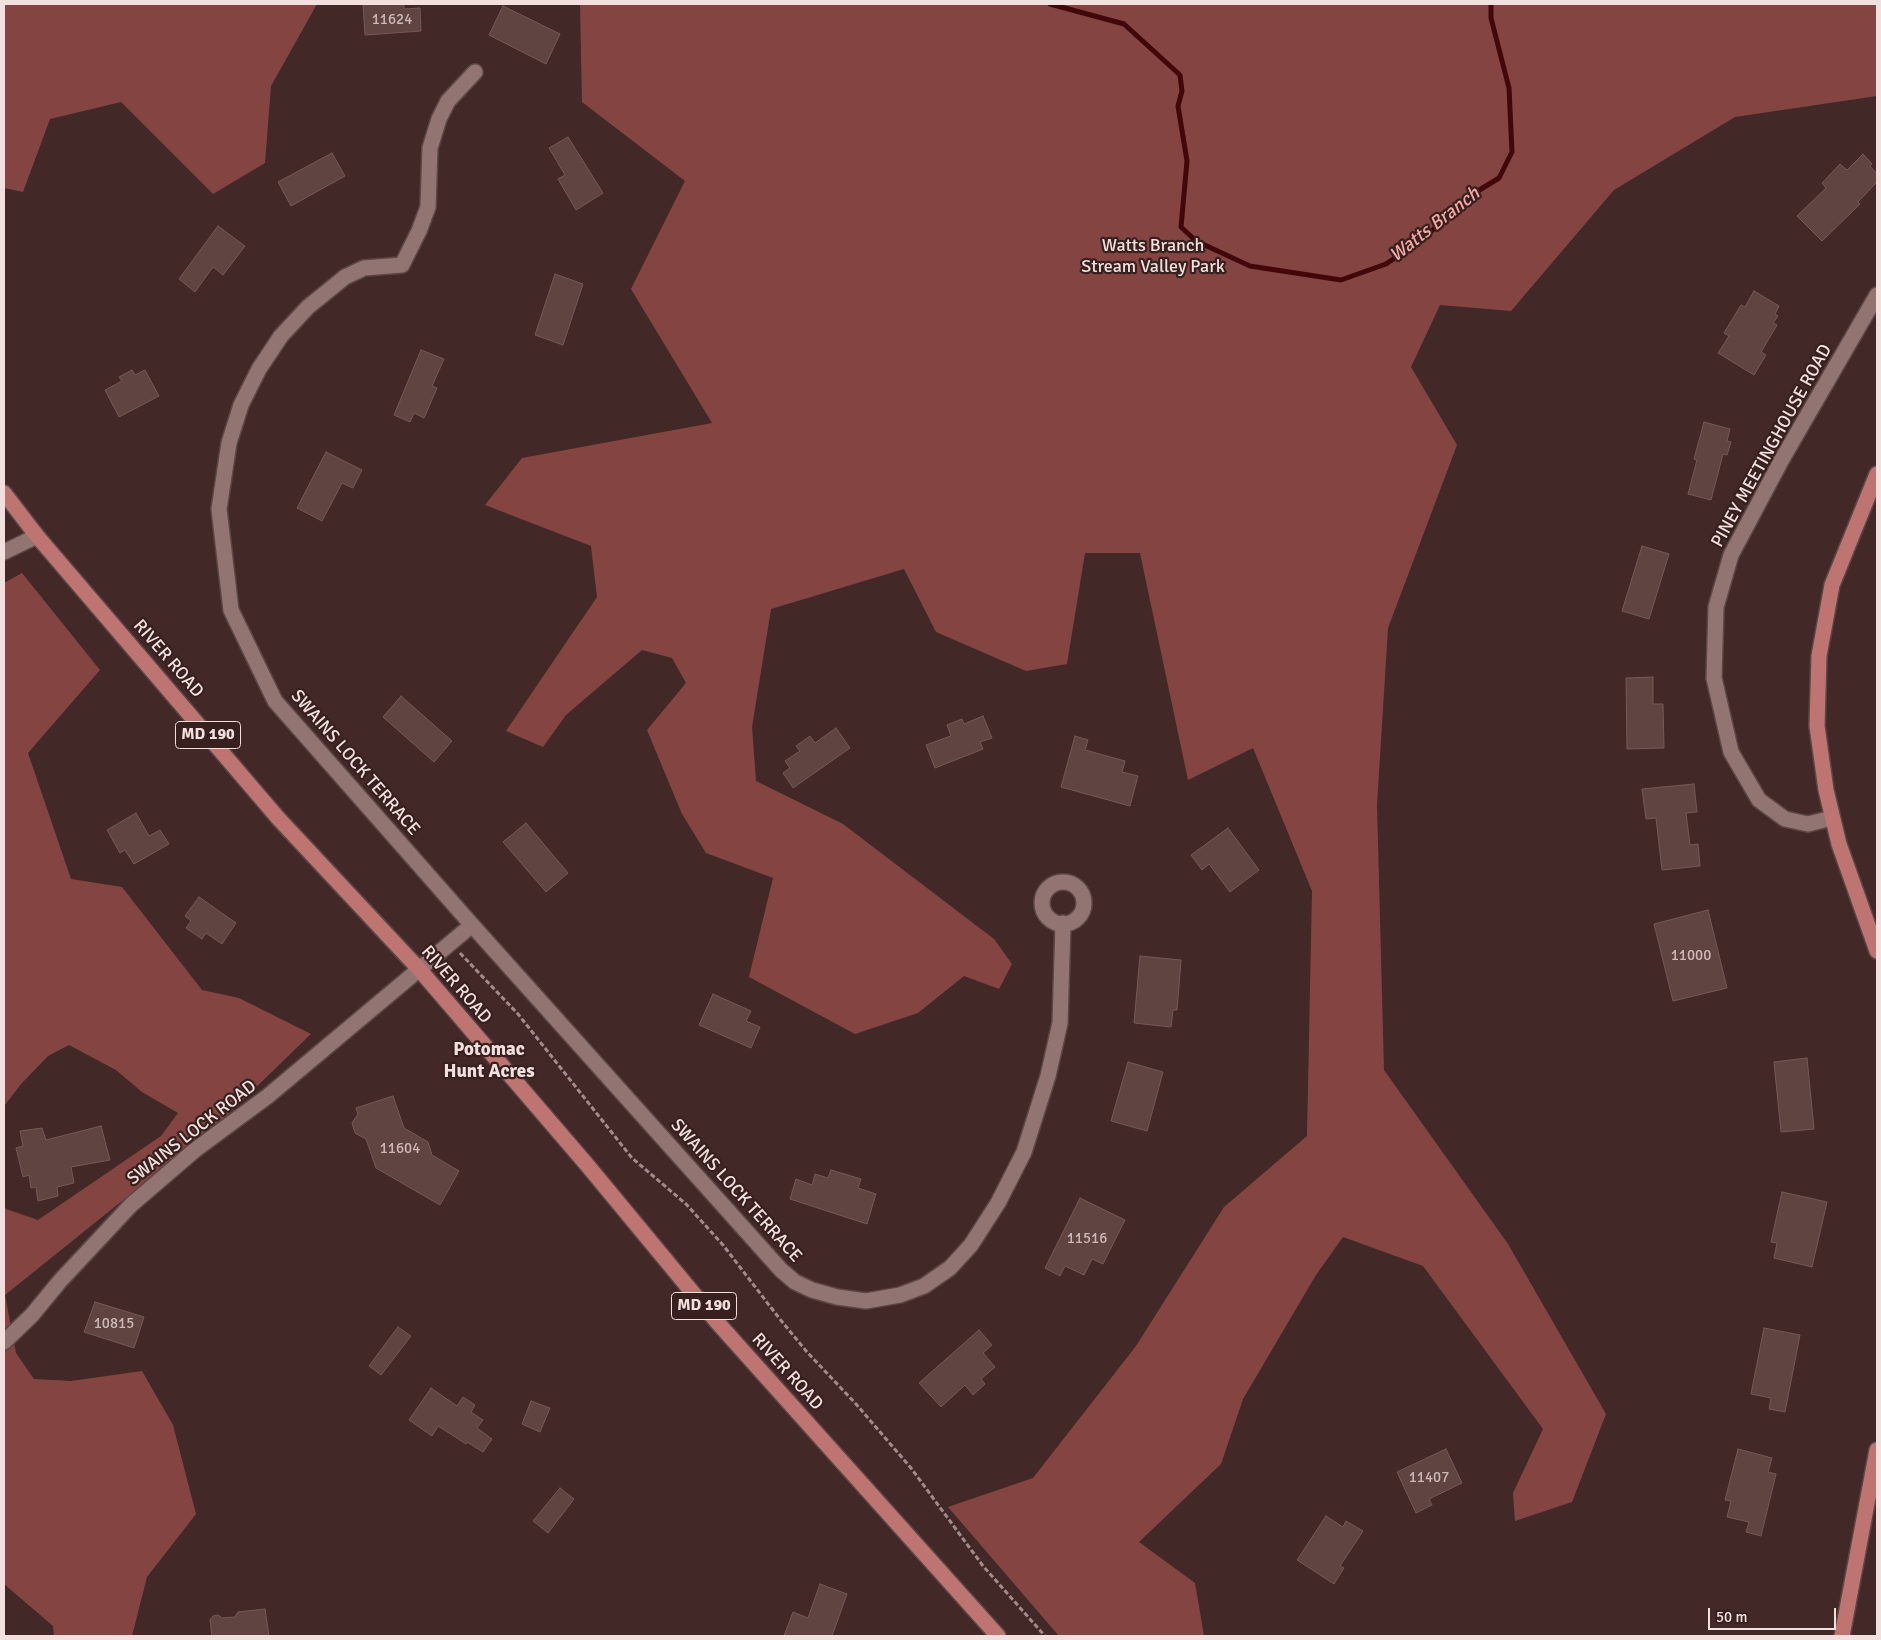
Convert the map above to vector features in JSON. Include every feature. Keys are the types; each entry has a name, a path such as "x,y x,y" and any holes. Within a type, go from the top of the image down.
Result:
{"main road":[{"path":"1877,474 1832,585 1819,656 1817,726 1832,818 1839,844 1877,951"},
{"name":"RIVER ROAD","path":"4,493 37,536 278,818 419,970 588,1166 717,1322 995,1635"},
{"path":"1842,1636 1877,1450"}],"street":[{"name":"SWAINS LOCK TERRACE","path":"475,72 448,101 439,119 430,148 428,207 402,265 364,268 345,277 308,307 281,336 259,369 241,405 229,443 219,509 231,610 275,701 472,925 781,1270 795,1282 812,1290 837,1297 866,1301 900,1295 924,1286 950,1268 971,1245 998,1203 1024,1152 1048,1076 1060,1023 1063,923"},
{"name":"PINEY MEETINGHOUSE ROAD","path":"1832,818 1808,824 1785,819 1759,800 1731,752 1714,678 1716,607 1731,554 1781,461 1877,295"},
{"path":"4,552 37,536"},
{"path":"419,970 472,925"},
{"name":"SWAINS LOCK ROAD","path":"4,1342 32,1315 60,1281 130,1205 195,1150 268,1096 419,970"}],"path":[{"path":"451,943 518,1014 632,1158 686,1204 723,1244 807,1352 856,1404 911,1468 983,1566 1046,1636"}],"green space":[{"path":"4,4 317,4 271,86 265,163 213,194 121,102 50,119 23,192 4,188"},
{"name":"Watts Branch Stream Valley Park","path":"580,4 1877,4 1877,96 1735,117 1614,190 1511,311 1440,305 1411,367 1457,445 1388,628 1377,805 1384,1070 1508,1244 1606,1414 1572,1502 1515,1521 1513,1493 1543,1429 1423,1266 1343,1237 1316,1275 1243,1399 1221,1464 1139,1542 1195,1583 1204,1636 1059,1636 948,1507 1033,1478 1136,1346 1224,1207 1307,1136 1312,891 1253,748 1188,780 1140,553 1085,553 1067,664 1026,671 936,632 904,569 771,609 752,727 756,781 843,824 994,939 1012,964 999,989 964,976 918,1013 855,1034 749,977 773,878 706,853 682,814 647,730 686,683 672,658 642,650 566,715 543,747 506,731 597,597 591,546 485,505 522,458 712,423 631,289 685,181 582,102"},
{"path":"22,573 100,670 28,753 71,879 122,887 202,990 239,998 311,1034 219,1123 5,1295 16,1353 34,1379 71,1381 142,1371 173,1425 196,1514 147,1577 132,1636 54,1636 53,1626 4,1584 4,1206 6,1209 38,1220 161,1136 178,1113 142,1092 116,1070 69,1045 48,1056 22,1083 4,1106 4,583"}],"building":[{"path":"363,4 404,4 404,9 420,8 421,31 365,35"},
{"path":"503,6 560,34 546,64 489,35"},
{"path":"568,137 603,193 576,210 558,179 565,175 549,148"},
{"path":"332,153 345,176 291,206 278,182"},
{"path":"1863,154 1872,164 1870,166 1877,174 1877,182 1858,202 1860,204 1822,241 1797,216 1826,188 1822,183 1840,164 1847,170"},
{"path":"218,226 245,246 223,275 213,267 195,292 179,279"},
{"path":"555,274 583,284 563,345 535,335"},
{"path":"1754,291 1779,306 1775,314 1778,316 1773,323 1777,325 1761,352 1766,355 1754,375 1718,353 1729,336 1724,333 1741,305 1745,307"},
{"path":"421,350 444,359 432,386 437,388 424,418 414,413 410,422 394,415"},
{"path":"132,370 135,375 145,370 159,396 119,417 105,390 122,381 119,377"},
{"path":"1704,422 1730,429 1727,441 1731,442 1727,455 1723,454 1711,500 1688,494 1697,460 1694,459"},
{"path":"326,452 362,470 353,488 342,483 322,521 297,508"},
{"path":"1642,546 1669,554 1649,619 1622,611"},
{"path":"1653,677 1653,704 1663,704 1664,748 1627,749 1626,678"},
{"path":"401,696 452,741 434,762 383,717"},
{"path":"983,716 992,738 980,742 983,749 935,768 926,745 951,736 947,725 962,719 964,724"},
{"path":"836,728 850,748 793,788 783,773 790,768 785,761 800,751 796,746 810,736 815,743"},
{"path":"1075,736 1088,740 1085,750 1125,761 1122,772 1138,776 1130,806 1061,787"},
{"path":"1694,784 1697,812 1686,813 1690,845 1698,844 1700,866 1662,870 1656,818 1646,819 1642,789"},
{"path":"136,813 149,836 160,830 169,844 134,864 125,850 120,853 107,830"},
{"path":"526,823 568,873 546,892 503,842"},
{"path":"1228,828 1259,870 1230,892 1209,864 1202,870 1191,855"},
{"path":"199,897 236,923 222,944 206,933 202,939 186,928 191,921 185,916"},
{"path":"1708,910 1727,988 1673,1001 1654,924"},
{"path":"1140,956 1181,960 1177,1010 1173,1010 1171,1027 1134,1023"},
{"path":"713,994 751,1011 746,1021 760,1027 751,1048 699,1025"},
{"path":"1807,1058 1814,1129 1781,1132 1774,1062"},
{"path":"1128,1062 1163,1072 1147,1131 1111,1121"},
{"path":"393,1096 404,1128 428,1142 432,1155 459,1171 440,1205 376,1168 366,1139 355,1133 352,1123 358,1114 356,1108"},
{"path":"101,1126 110,1160 71,1167 74,1183 57,1187 58,1196 38,1201 36,1187 31,1188 29,1175 23,1177 16,1148 23,1146 20,1131 42,1128 46,1140"},
{"path":"831,1170 861,1179 858,1188 876,1194 867,1224 790,1199 796,1179 812,1185 815,1174 828,1178"},
{"path":"1782,1192 1827,1202 1812,1267 1774,1258 1777,1243 1771,1242"},
{"path":"1080,1198 1125,1220 1103,1264 1092,1259 1084,1275 1065,1266 1060,1276 1045,1268"},
{"path":"95,1302 144,1317 134,1348 84,1332"},
{"path":"398,1327 411,1336 381,1375 369,1366"},
{"path":"1764,1328 1800,1335 1785,1412 1769,1409 1771,1398 1751,1394"},
{"path":"979,1330 992,1345 983,1353 995,1367 981,1379 985,1384 973,1395 965,1385 941,1407 919,1383"},
{"path":"431,1388 457,1406 463,1397 475,1405 471,1412 483,1420 477,1428 492,1439 483,1452 467,1442 466,1444 438,1426 432,1436 409,1420"},
{"path":"531,1401 550,1408 540,1432 522,1424"},
{"path":"1446,1449 1462,1483 1429,1499 1432,1505 1416,1513 1397,1472"},
{"path":"1738,1449 1772,1458 1768,1472 1776,1474 1761,1536 1746,1532 1749,1522 1727,1517 1731,1501 1725,1500"},
{"path":"560,1488 574,1499 548,1533 533,1521"},
{"path":"1326,1516 1343,1527 1346,1521 1363,1531 1340,1566 1344,1568 1334,1584 1297,1560"},
{"path":"820,1584 847,1594 832,1636 784,1636 793,1612 808,1618"},
{"path":"265,1609 269,1636 212,1636 210,1620 213,1616 218,1615 222,1618 235,1617 238,1612"}],"waterway":[{"name":"Watts Branch","path":"1050,4 1124,24 1180,75 1182,91 1178,106 1187,161 1181,227 1196,241 1250,266 1341,280 1386,264 1423,239 1468,197 1499,178 1512,152 1509,88 1491,18 1491,4"}],"district":[{"name":"Potomac Hunt Acres","path":"489,1061"}]}
